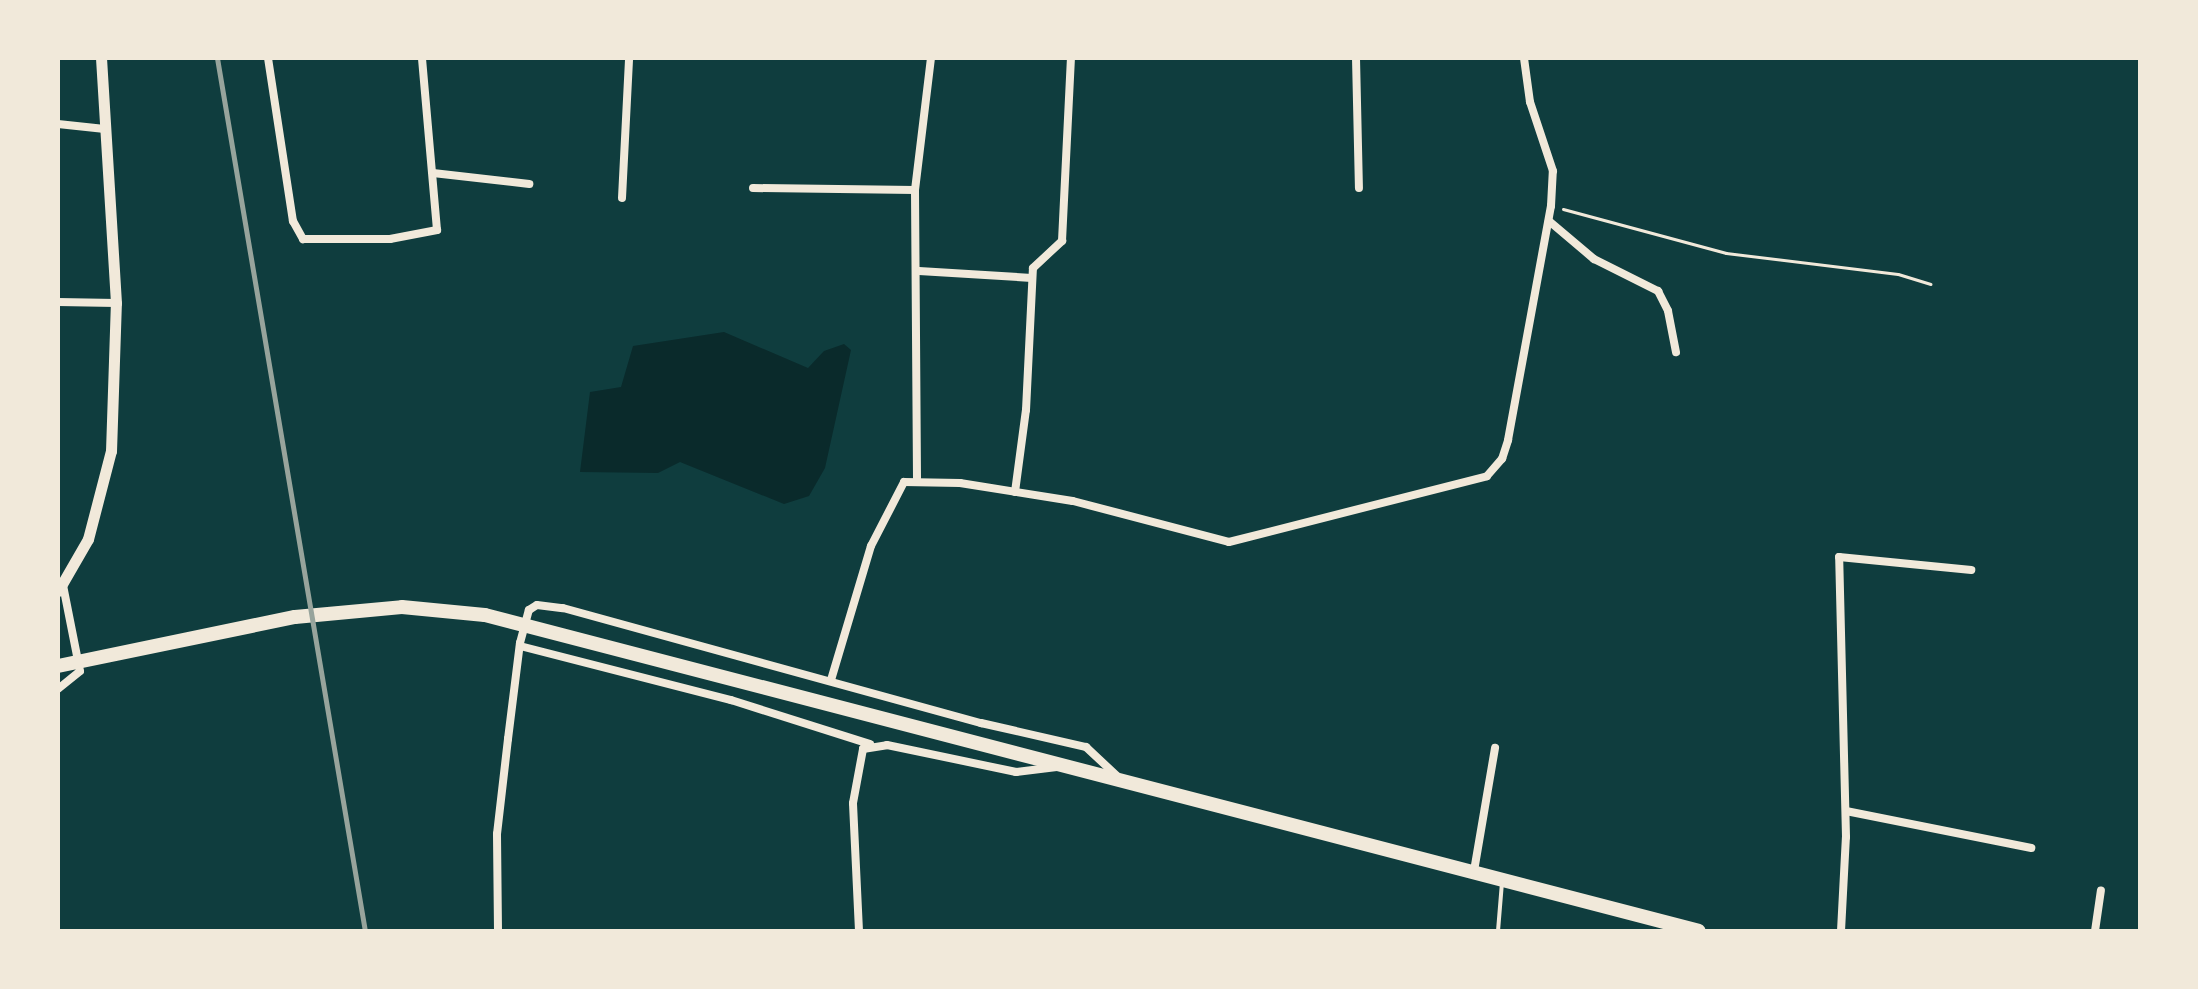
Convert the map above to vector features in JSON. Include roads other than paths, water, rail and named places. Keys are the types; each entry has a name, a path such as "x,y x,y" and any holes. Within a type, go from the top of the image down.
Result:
{"main road":[{"path":"58,666 295,617 402,607 485,615 952,737 1117,776 1699,931"}],"street":[{"path":"58,689 80,671 60,588 88,539 107,484 116,303 101,58"},
{"path":"268,58 293,221 303,239 428,235 437,230 422,58"},
{"path":"622,198 629,58"},
{"path":"917,478 919,271 915,190 931,58"},
{"path":"1015,492 1026,410 1034,263 1062,241 1071,58"},
{"path":"1356,58 1359,188"},
{"path":"831,680 871,546 899,488 917,478 1015,492 1229,542 1473,483 1502,459 1549,221 1553,171 1530,102 1524,58"},
{"path":"58,124 105,129"},
{"path":"433,173 529,184"},
{"path":"753,188 915,190"},
{"path":"1549,221 1594,259 1658,291 1668,311 1676,352"},
{"path":"919,271 1032,278"},
{"path":"58,302 116,303"},
{"path":"1841,931 1846,811 1839,557 1971,570"},
{"path":"498,931 497,834 520,646 529,610 563,608 1086,747 1117,776"},
{"path":"520,646 731,700 870,744 1016,772 1070,765"},
{"path":"859,931 854,781 858,758 870,744"},
{"path":"1474,871 1495,748"},
{"path":"1846,811 2031,848"},
{"path":"2095,931 2101,890"}],"lane":[{"path":"1498,931 1502,878"}],"water":[{"path":"724,332 808,368 824,351 844,344 851,350 825,468 809,496 784,504 680,462 658,473 580,472 590,392 621,387 633,346"}],"railway":[{"path":"217,58 365,931"}]}
